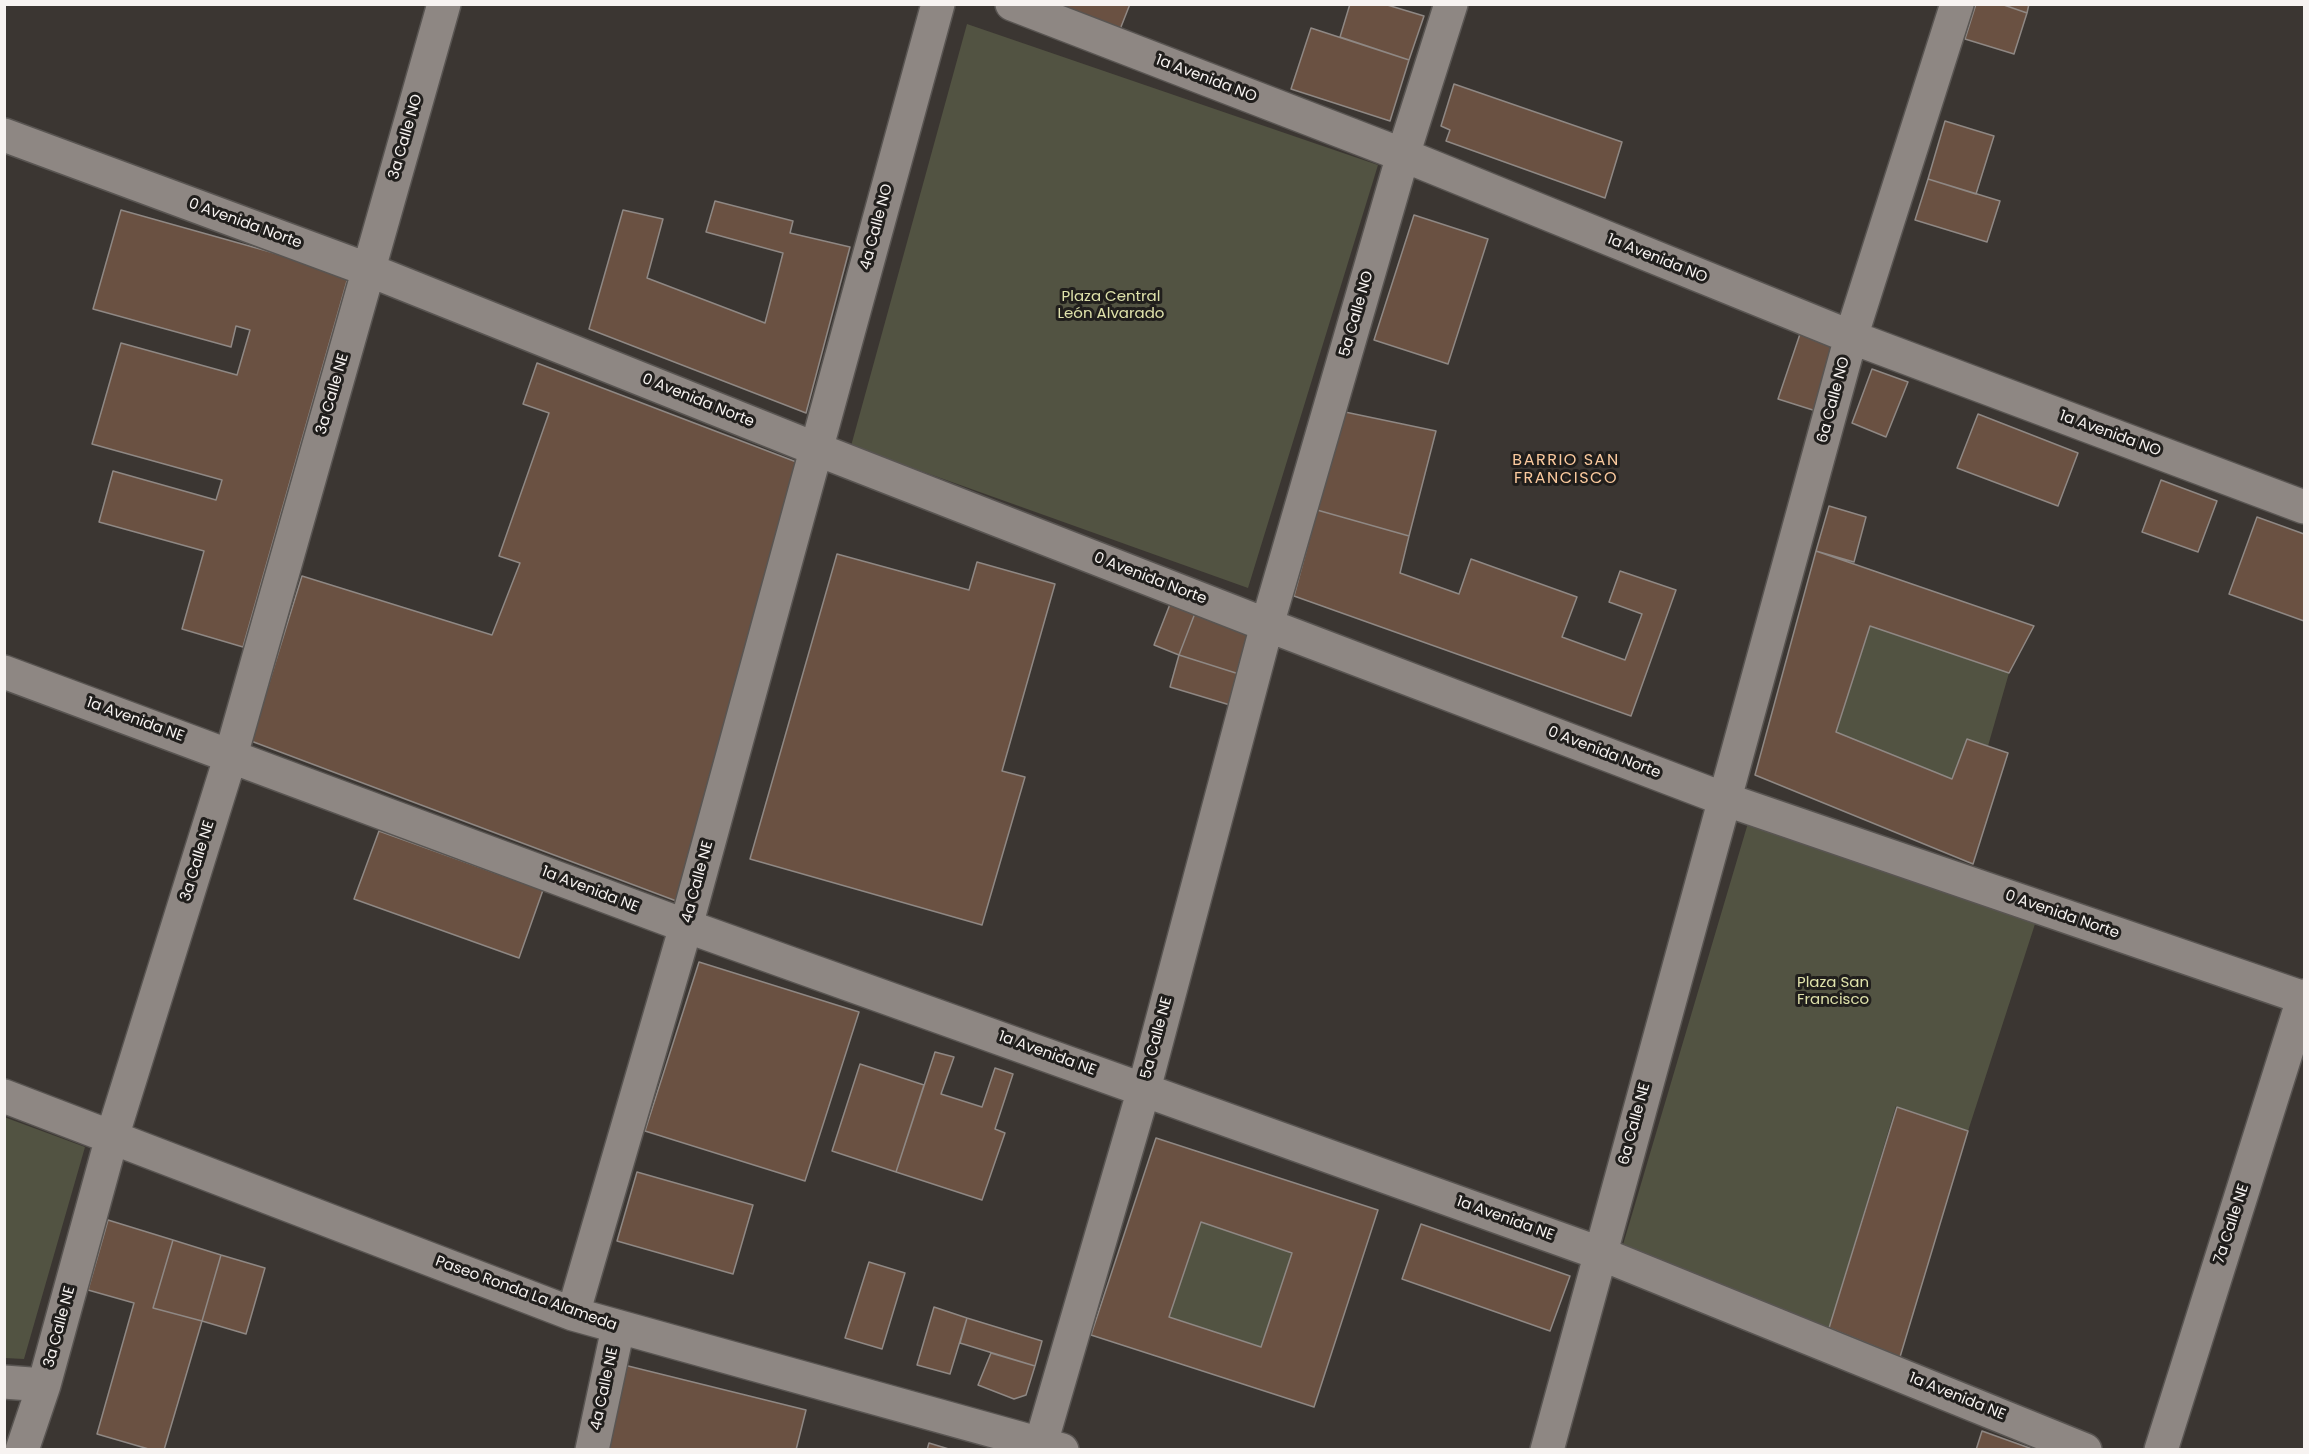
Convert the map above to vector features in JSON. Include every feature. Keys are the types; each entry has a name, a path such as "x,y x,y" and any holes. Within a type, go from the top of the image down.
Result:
{"street":[{"name":"3a Calle NO","path":"369,270 444,4"},
{"name":"4a Calle NO","path":"816,448 938,4"},
{"name":"1a Avenida NO","path":"1012,4 1403,155 1851,337 2304,507"},
{"name":"5a Calle NO","path":"1268,625 1403,155 1451,4"},
{"name":"6a Calle NO","path":"1724,799 1851,337 1957,4"},
{"name":"0 Avenida Norte","path":"4,135 369,270 1268,625 1724,799 2304,998"},
{"name":"3a Calle NE","path":"22,1449 44,1385 112,1137 231,755 369,270"},
{"name":"4a Calle NE","path":"573,1314 686,926 816,448"},
{"name":"5a Calle NE","path":"1047,1447 1268,625"},
{"name":"1a Avenida NE","path":"4,672 686,926 1599,1253 2085,1449"},
{"name":"6a Calle NE","path":"1546,1449 1724,799"},
{"name":"7a Calle NE","path":"2161,1449 2304,998"},
{"name":"Paseo Ronda La Alameda","path":"4,1096 573,1314 1047,1447"},
{"name":"4a Calle NE","path":"592,1449 618,1328"},
{"path":"4,1382 44,1385"}],"green space":[{"name":"Plaza Central León Alvarado","path":"967,24 1378,165 1248,588 851,446"},
{"path":"1870,626 2009,673 1988,746 1967,739 1952,779 1836,732"},
{"name":"Plaza San Francisco","path":"1748,823 2035,924 1968,1131 1896,1106 1829,1328 1622,1248"},
{"path":"4,1117 85,1147 24,1359 5,1358"},
{"path":"1201,1222 1292,1253 1261,1347 1169,1317"}],"building":[{"path":"1048,4 1130,4 1119,32"},
{"path":"1350,4 1384,4 1424,16 1409,60 1340,37"},
{"path":"1976,4 2001,4 2027,13 2014,54 1965,39"},
{"path":"2001,4 2029,4 2027,13"},
{"path":"1311,28 1409,60 1390,121 1291,89"},
{"path":"1454,84 1622,142 1605,198 1446,141 1450,130 1441,126"},
{"path":"1945,121 1994,136 1976,194 1928,179"},
{"path":"1928,179 2000,201 1987,242 1915,220"},
{"path":"715,201 793,221 790,233 850,247 806,413 589,329 623,210 663,219 647,278 765,323 783,253 706,232"},
{"path":"121,210 349,274 243,647 182,629 204,551 99,522 113,471 216,500 222,480 92,444 121,343 237,375 250,330 236,326 231,347 93,309"},
{"path":"1414,215 1488,239 1448,364 1374,340"},
{"path":"1800,334 1837,346 1816,411 1778,399"},
{"path":"537,363 799,463 679,902 251,741 302,576 492,635 520,563 499,556 549,413 523,404"},
{"path":"1872,369 1908,382 1886,437 1852,423"},
{"path":"1345,412 1436,431 1409,536 1317,510"},
{"path":"1978,414 2078,453 2058,506 1957,468"},
{"path":"2161,480 2217,501 2198,552 2142,532"},
{"path":"1829,506 1866,517 1854,562 1816,551"},
{"path":"1317,510 1409,536 1400,573 1459,594 1471,559 1577,597 1562,637 1625,660 1642,614 1609,602 1620,571 1676,590 1631,716 1294,596"},
{"path":"2257,517 2304,534 2304,621 2229,594"},
{"path":"1816,551 2034,626 2009,673 1870,626 1836,732 1952,779 1967,739 2008,753 1973,864 1755,775"},
{"path":"837,554 969,590 977,562 1055,584 1002,771 1025,777 982,925 750,859"},
{"path":"1172,599 1197,608 1179,655 1154,645"},
{"path":"1197,608 1254,630 1239,674 1179,655"},
{"path":"1179,655 1239,674 1230,705 1170,687"},
{"path":"379,831 543,890 519,958 354,899"},
{"path":"699,962 859,1012 805,1181 645,1131"},
{"path":"935,1052 954,1057 941,1094 982,1107 995,1068 1013,1074 995,1129 1005,1133 982,1200 896,1172"},
{"path":"860,1064 924,1085 896,1172 832,1151"},
{"path":"1897,1107 1968,1131 1900,1357 1829,1328"},
{"path":"1156,1138 1378,1210 1314,1407 1091,1335","holes":["1201,1222 1292,1253 1261,1347 1169,1317"]},
{"path":"637,1172 753,1205 733,1274 617,1241"},
{"path":"108,1220 173,1240 153,1308 202,1321 164,1450 152,1450 97,1434 134,1303 88,1290"},
{"path":"1421,1224 1570,1276 1550,1331 1402,1279"},
{"path":"173,1240 221,1255 202,1321 153,1308"},
{"path":"221,1255 265,1268 246,1334 202,1321"},
{"path":"869,1262 905,1273 882,1349 845,1338"},
{"path":"934,1307 967,1318 950,1374 917,1365"},
{"path":"967,1318 1042,1341 1035,1366 960,1343"},
{"path":"991,1353 1035,1366 1026,1395 1014,1399 978,1385"},
{"path":"620,1364 806,1410 796,1450 598,1450"},
{"path":"1982,1431 2035,1450 1976,1450"},
{"path":"929,1443 952,1450 927,1450"}],"district":[{"name":"BARRIO SAN FRANCISCO","path":"1566,470"}]}
